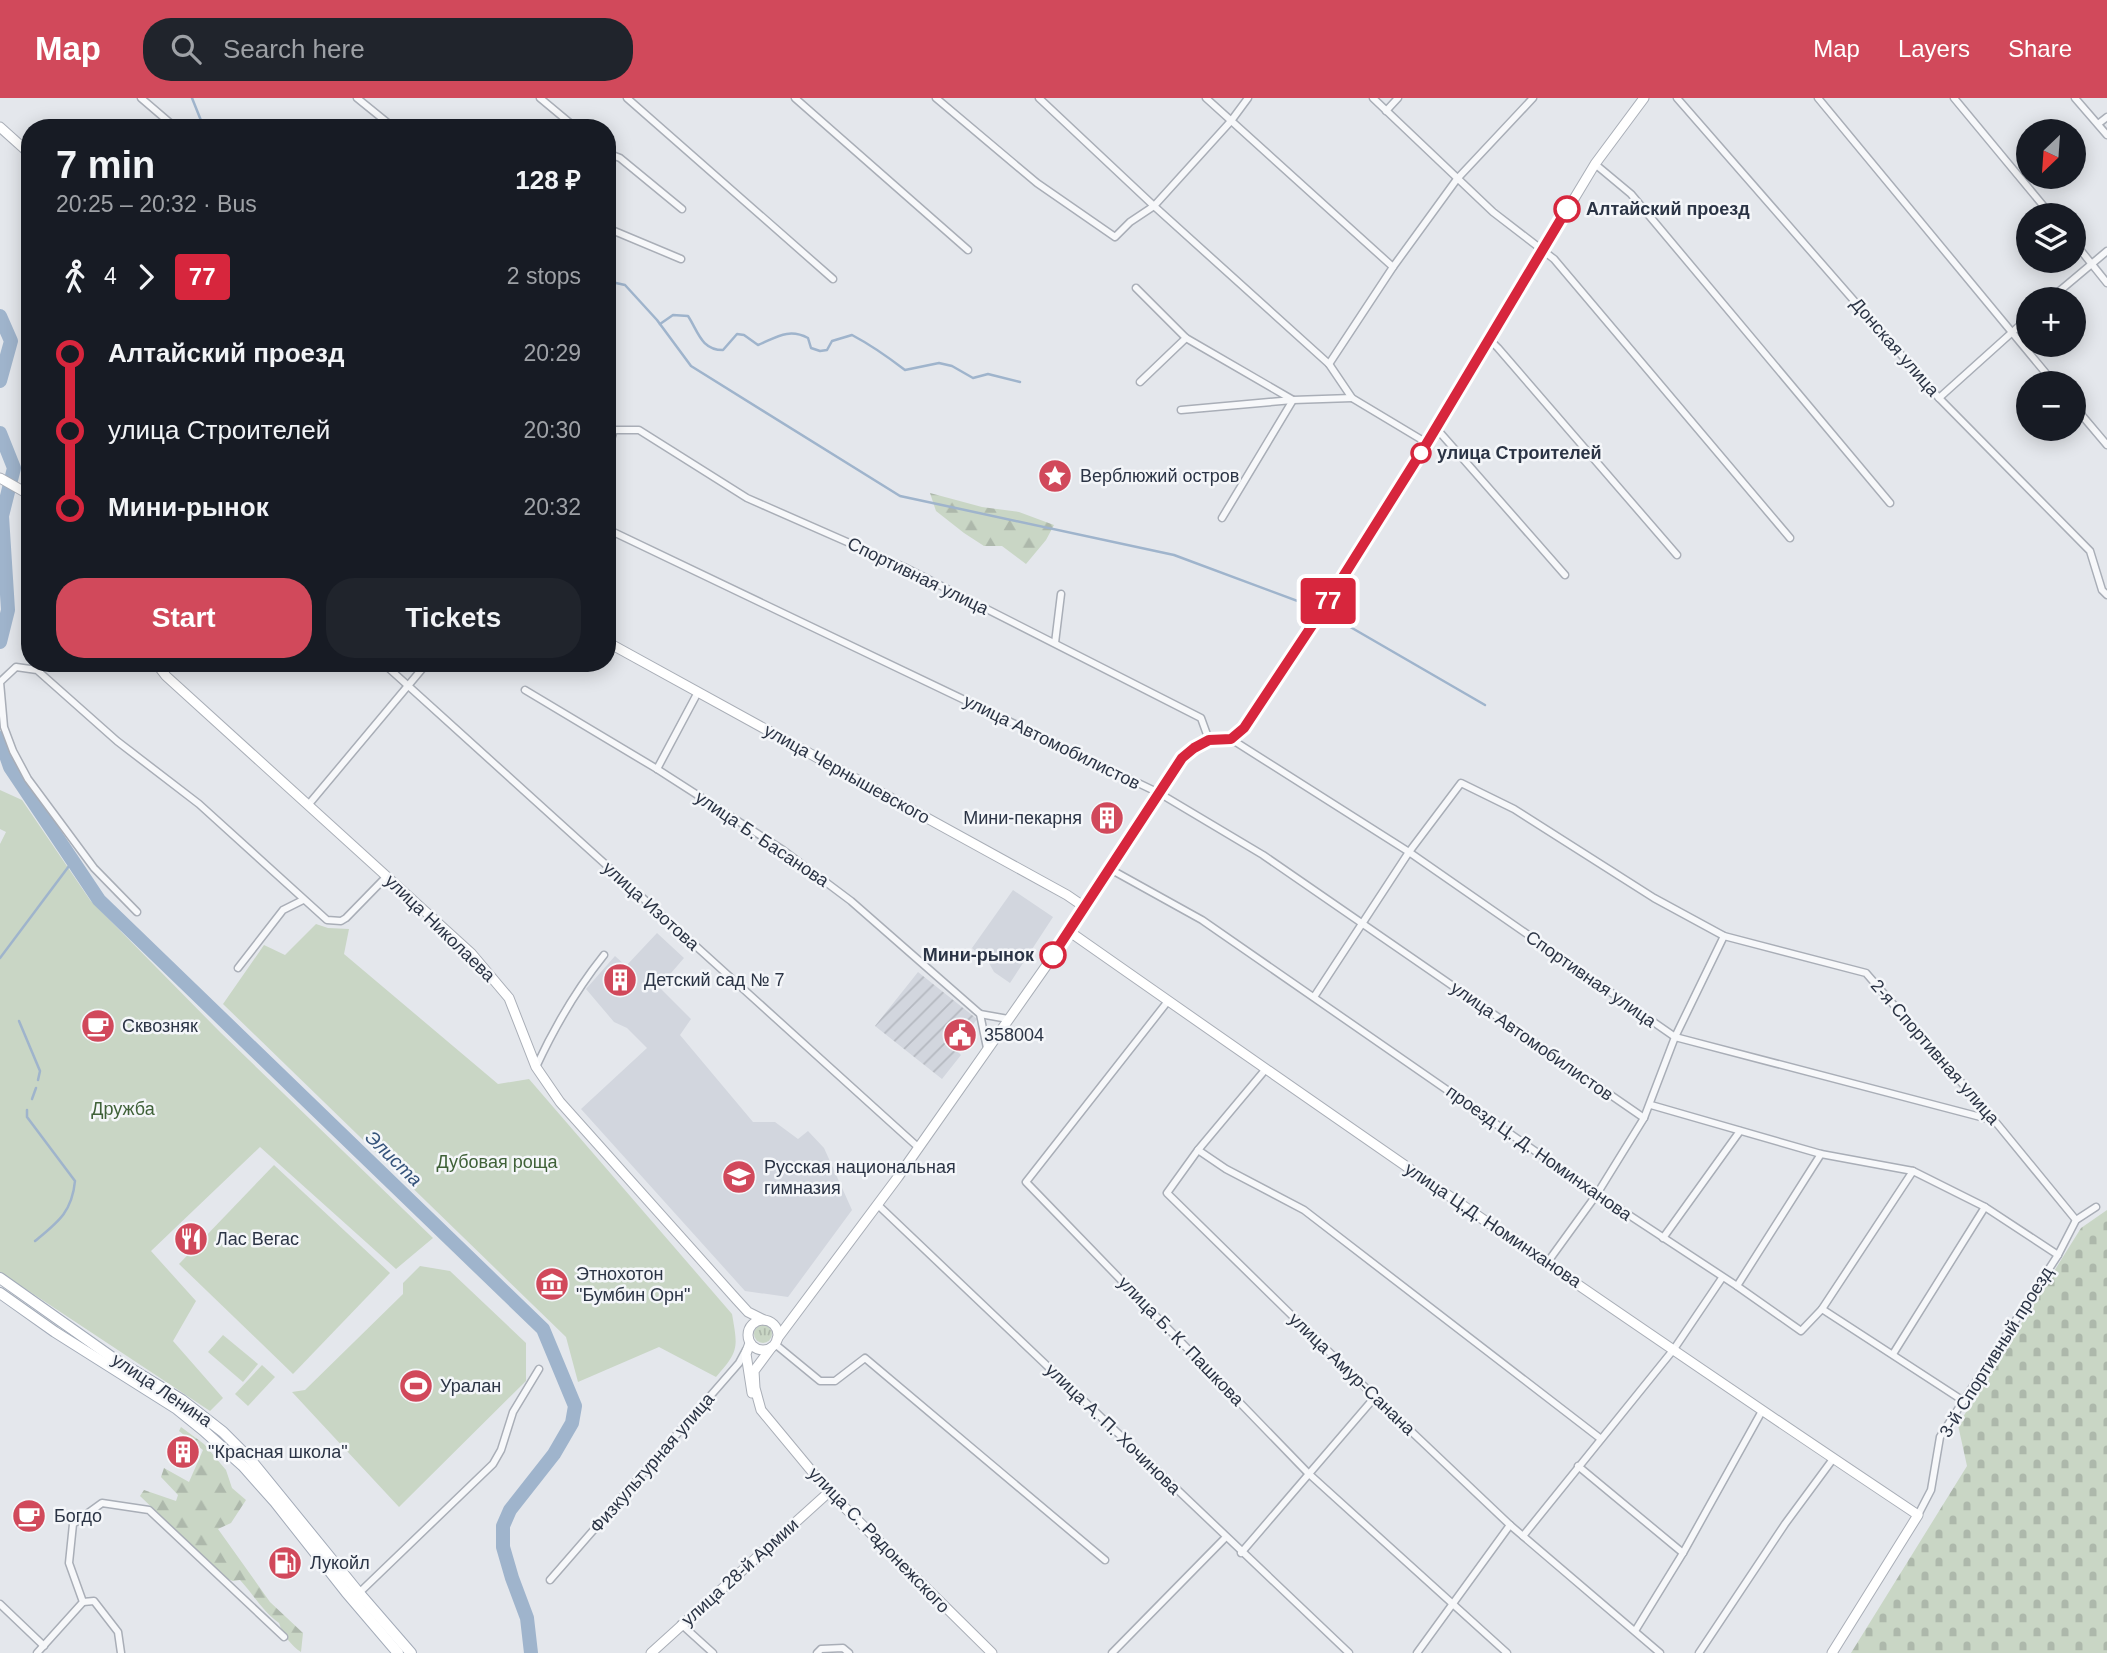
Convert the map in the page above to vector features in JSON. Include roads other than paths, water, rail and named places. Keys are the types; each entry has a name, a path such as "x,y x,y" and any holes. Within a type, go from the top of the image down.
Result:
{"main road":[{"name":"улица Ленина","path":"0,1278 113,1358 182,1400 223,1432 250,1459 411,1653"},
{"name":"улица Ленина","path":"0,1293 55,1332 177,1409 243,1466 398,1653"}],"street":[{"path":"141,98 166,119"},
{"path":"357,98 383,119"},
{"path":"540,98 565,119"},
{"path":"627,98 833,279"},
{"path":"796,98 968,250"},
{"path":"936,98 1037,183 1115,237 1130,222 1154,206 1231,121 1248,98"},
{"path":"1039,98 1329,364 1352,398 1427,443"},
{"path":"1206,98 1394,267"},
{"path":"1373,98 1493,212 1554,259 1790,538"},
{"path":"1386,111 1398,98"},
{"path":"1329,364 1457,178 1533,98"},
{"path":"749,1339 762,1350 774,1343 878,1205 1070,932 1182,758 1209,740 1231,739 1244,728 1427,443 1595,164 1643,98"},
{"name":"Донская улица","path":"1677,98 1939,398 2090,551 2102,590 2107,595"},
{"path":"1954,98 2041,203"},
{"path":"2075,98 2107,135"},
{"path":"1823,99 2044,371"},
{"path":"2098,124 2107,117"},
{"path":"0,127 21,146"},
{"path":"616,156 682,209"},
{"path":"1595,164 1631,194 1889,503"},
{"path":"616,232 681,258"},
{"path":"2064,287 2107,251"},
{"path":"2086,257 2107,283"},
{"path":"1136,288 1186,338 1293,400"},
{"path":"1939,398 2016,329"},
{"path":"1140,382 1186,338"},
{"path":"1489,339 1677,555"},
{"path":"1181,410 1293,400 1352,398"},
{"path":"1222,518 1293,400"},
{"path":"2086,420 2107,445"},
{"path":"1436,428 1565,575"},
{"name":"Спортивная улица","path":"616,433 639,430 747,498 904,566 1201,718 1209,740"},
{"path":"0,478 21,489"},
{"name":"улица Автомобилистов","path":"616,533 1159,793 1263,855 1644,1118"},
{"path":"1055,643 1061,594"},
{"name":"улица Чернышевского","path":"616,647 1055,888 1086,908"},
{"path":"21,668 16,667 0,682 4,727 23,770 94,868 137,912"},
{"path":"39,672 117,741 199,804 327,920 341,921 387,876"},
{"name":"улица Николаева","path":"163,672 471,953 509,998 536,1067 560,1102 748,1312 766,1320"},
{"name":"улица Изотова","path":"392,672 919,1148"},
{"path":"309,804 419,672"},
{"name":"улица Б. Басанова","path":"525,690 657,769 783,850 851,901 980,1014"},
{"path":"657,769 698,692"},
{"name":"Спортивная улица","path":"1231,739 1409,852 1675,1037 1994,1120"},
{"name":"2-я Спортивная улица","path":"1409,852 1461,783 1514,809 1654,898 1724,936 1866,973 1994,1120 2076,1220"},
{"path":"1314,997 1409,852"},
{"name":"проезд Ц. Д. Номинханова","path":"1110,869 1202,920 1597,1194 1801,1331 1822,1309"},
{"path":"238,968 283,910 303,900"},
{"name":"улица Ц.Д. Номинханова","path":"1070,932 1265,1070 1918,1515"},
{"path":"1547,1263 1597,1194 1644,1118 1675,1037 1724,936"},
{"path":"536,1067 578,989 604,955"},
{"name":"улица Б. К. Пашкова","path":"1168,1001 1026,1182 1308,1473 1507,1653"},
{"path":"987,1048 980,1014 1008,1019"},
{"name":"улица Амур-Санана","path":"1265,1070 1198,1150 1167,1193 1510,1525 1660,1653"},
{"path":"1651,1105 1821,1154 1913,1171 1985,1207 2058,1255"},
{"path":"1663,1238 1740,1131"},
{"path":"1198,1150 1304,1210 1601,1439"},
{"path":"1737,1286 1821,1154"},
{"path":"1913,1171 1822,1309 1962,1400"},
{"name":"улица А. П. Хочинова","path":"878,1205 1349,1653"},
{"path":"1893,1354 1985,1207"},
{"name":"3-й Спортивный проезд","path":"1832,1653 1931,1490 1940,1437 2058,1255 2076,1220 2096,1207"},
{"path":"1523,1536 1674,1349 1721,1278"},
{"path":"737,1300 749,1339 746,1354 750,1391 761,1410"},
{"name":"Физкультурная улица","path":"550,1580 738,1363 749,1339 751,1326 759,1320 783,1319 795,1313"},
{"path":"766,1320 775,1326 774,1343"},
{"path":"774,1343 820,1381 835,1381 865,1358 1105,1560"},
{"name":"улица С. Радонежского","path":"774,1343 754,1371 761,1410 829,1492 992,1653"},
{"path":"359,1593 493,1464 504,1443 513,1412 539,1368"},
{"path":"1241,1553 1375,1397"},
{"path":"1635,1631 1683,1553 1762,1411"},
{"path":"1699,1653 1785,1524 1833,1459"},
{"path":"1578,1466 1683,1553"},
{"name":"улица 28-й Армии","path":"651,1653 829,1492"},
{"path":"83,1602 69,1563 72,1524 102,1503 149,1510 284,1637"},
{"path":"1417,1653 1510,1525"},
{"path":"1112,1653 1226,1537"},
{"path":"37,1653 83,1602 94,1601 118,1632 121,1653"},
{"path":"0,1604 44,1646"},
{"path":"681,1624 713,1653"},
{"path":"817,1653 821,1649 843,1648 849,1653"}],"waterway":[{"path":"192,98 200,119"},
{"path":"616,283 625,285 657,320 691,366 900,496 1174,555 1311,606"},
{"path":"660,324 673,315 688,316 705,343 723,350 737,334 744,335 758,345 783,335 801,335 808,338 811,348 820,351 827,350 832,341 852,335 905,370 939,363 952,366 973,378 988,374 1020,382"},
{"name":"Элиста","path":"0,316 11,341 0,381"},
{"name":"Элиста","path":"0,433 14,468 2,516 8,610 0,642"},
{"path":"1333,617 1485,705"},
{"name":"Элиста","path":"0,738 10,767 99,900 543,1329 575,1406 572,1423 554,1454 510,1510 503,1526 503,1547 527,1618 531,1653"},
{"path":"0,958 72,862"},
{"path":"19,1021 40,1071 38,1080"},
{"path":"32,1099 36,1088"},
{"path":"27,1110 27,1117 75,1181 71,1201 63,1216 35,1241"}],"place":[{"name":"Алтайский проезд","path":"1567,209"},
{"name":"улица Строителей","path":"1421,453"},
{"name":"Верблюжий остров","path":"1055,476"},
{"name":"Мини-пекарня","path":"1107,818"},
{"name":"Мини-рынок","path":"1053,955"},
{"name":"Детский сад № 7","path":"620,980"},
{"name":"Сквозняк","path":"98,1026"},
{"name":"358004","path":"960,1035"},
{"name":"Русская национальная гимназия","path":"739,1177"},
{"name":"Лас Вегас","path":"191,1239"},
{"name":"Этнохотон \"Бумбин Орн\"","path":"552,1284"},
{"name":"Уралан","path":"416,1386"},
{"name":"\"Красная школа\"","path":"183,1452"},
{"name":"Богдо","path":"29,1516"},
{"name":"Лукойл","path":"285,1563"}],"park label":[{"name":"Дружба","path":"123,1109"},
{"name":"Дубовая роща","path":"497,1162"}]}
